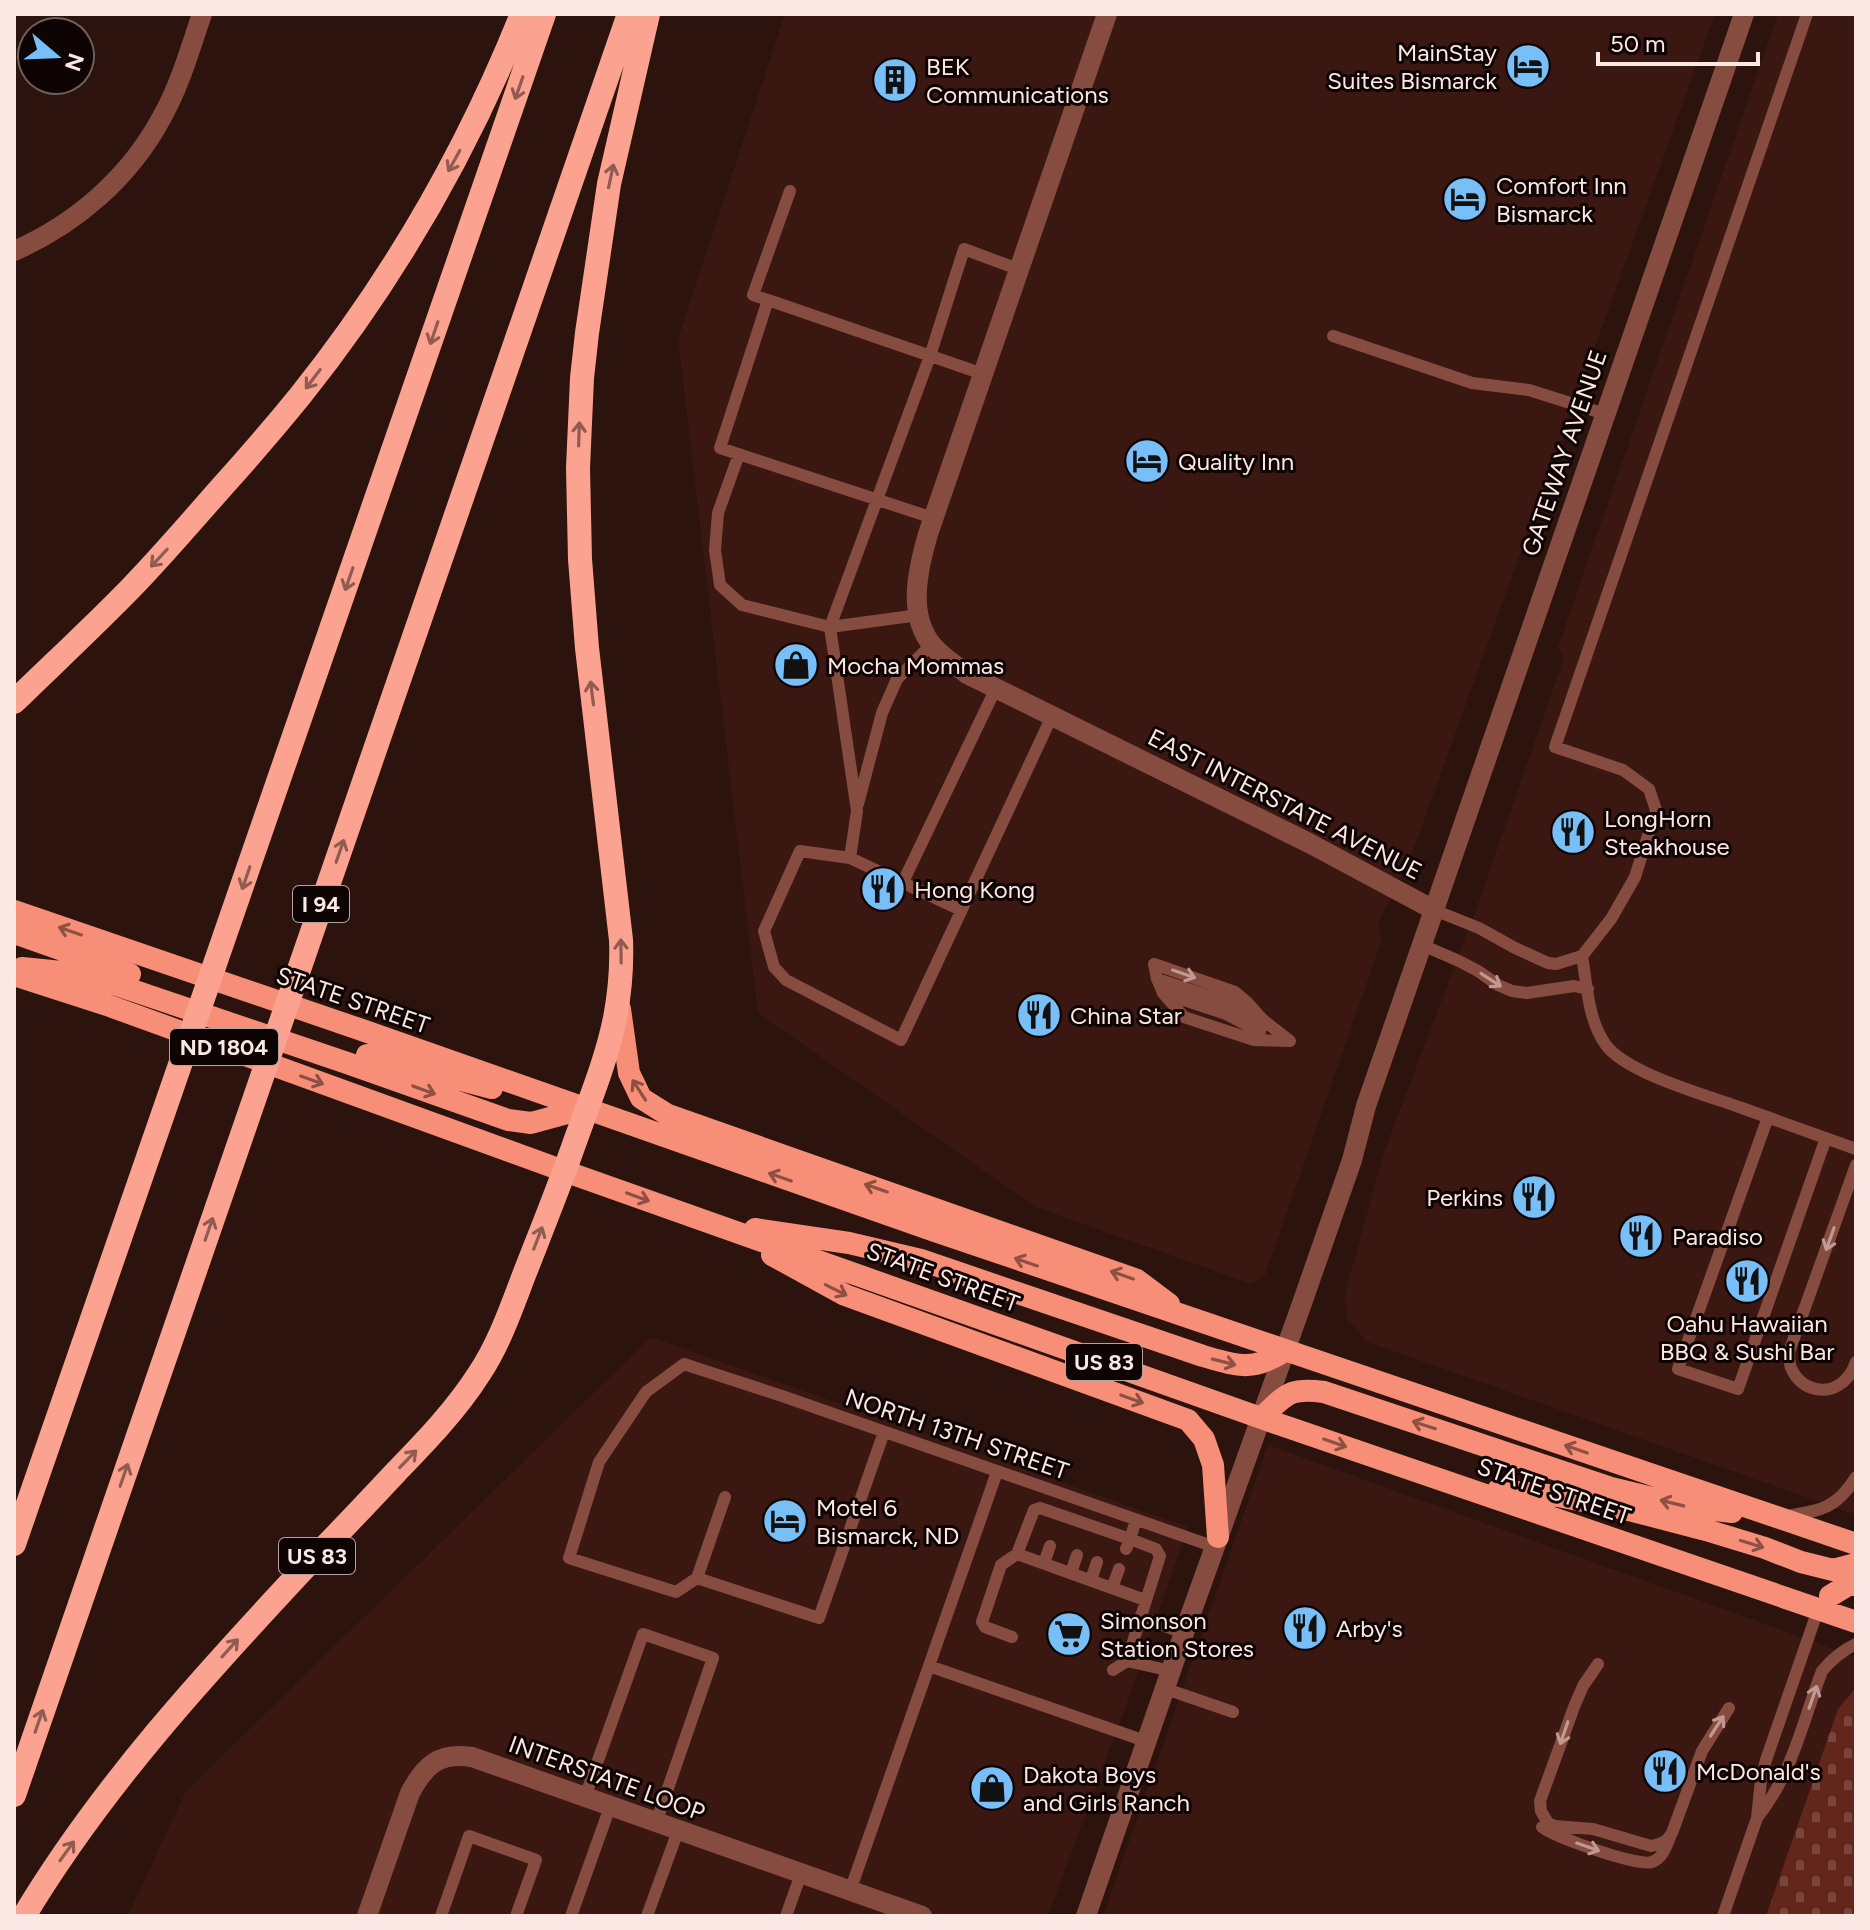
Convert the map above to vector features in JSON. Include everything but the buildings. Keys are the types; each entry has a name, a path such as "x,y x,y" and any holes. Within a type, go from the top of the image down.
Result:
{"highway":[{"path":"14,702 170,546 258,446 333,352 394,264 441,185 485,101 522,14"},
{"path":"14,1544 544,14"},
{"name":"I 94","path":"14,1795 629,14"},
{"path":"564,1171 611,1033 622,967 586,633 580,559 578,453 587,333 609,184 648,14"},
{"name":"STATE STREET","path":"14,911 117,977 341,1090 1261,1418 1457,1485 1824,1602 1856,1622"},
{"path":"14,933 117,977 356,1048 508,1120 531,1123 586,1108"},
{"path":"14,968 117,977"},
{"name":"STATE STREET","path":"14,975 117,977 356,1048 517,1084 950,1237 1856,1544"},
{"path":"619,995 629,1073 641,1098 668,1115 1137,1280 1186,1317"},
{"name":"US 83","path":"24,1916 86,1823 189,1695 464,1396 493,1350 564,1171"},
{"path":"718,1225 849,1243 921,1260 1235,1365 1253,1366 1285,1351"},
{"path":"718,1225 845,1295 1188,1420 1204,1439 1213,1465 1217,1542"},
{"path":"1261,1418 1285,1395 1303,1389 1324,1392 1611,1488 1690,1507 1777,1517"},
{"path":"1457,1485 1558,1496 1633,1511 1706,1530 1833,1570 1856,1565"},
{"path":"1824,1602 1848,1585 1856,1585"}],"street":[{"path":"14,251 79,214 133,161 172,97 202,14"},
{"name":"EAST INTERSTATE AVENUE","path":"1086,1916 1352,1160 1366,1106 1434,910 1309,843 967,674 931,645 921,625 917,580 921,557 1107,14"},
{"name":"GATEWAY AVENUE","path":"1434,910 1744,14"},
{"name":"INTERSTATE LOOP","path":"367,1916 410,1793 425,1769 446,1757 459,1755 472,1757 916,1915"}],"lane":[{"path":"1434,910 1556,964 1582,956 1611,919 1635,877 1656,810 1649,789 1623,770 1555,747 1807,14"},
{"path":"790,191 753,295 983,374"},
{"path":"857,811 830,627 930,356 964,249 1018,269"},
{"path":"768,300 720,448 933,518"},
{"path":"1333,336 1472,383 1529,390 1605,414"},
{"path":"739,454 718,513 715,550 720,585 742,605 830,627 919,615"},
{"path":"850,858 857,811 882,713 897,679 931,645"},
{"path":"903,882 996,688"},
{"path":"961,910 850,858 800,851 764,931 774,967 786,980 901,1040 1052,716"},
{"path":"1422,945 1459,961 1512,991 1527,993 1574,986 1588,989"},
{"path":"1582,956 1599,1033 1608,1048 1624,1061 1669,1081 1856,1149"},
{"path":"1154,964 1235,992 1290,1041 1254,1040 1184,1017 1163,993 1154,964"},
{"path":"1157,979 1231,1003 1259,1026 1290,1041"},
{"path":"1768,1117 1678,1369 1738,1389 1826,1138"},
{"path":"1856,1165 1789,1352 1791,1370 1798,1380 1821,1390 1839,1386 1852,1373 1856,1362"},
{"name":"NORTH 13TH STREET","path":"697,1578 676,1592 569,1558 599,1462 646,1392 684,1364 1136,1520 1217,1542"},
{"path":"725,1497 697,1578 819,1618 884,1432"},
{"path":"850,1891 997,1472"},
{"path":"1777,1517 1828,1507 1839,1500 1856,1477"},
{"path":"1012,1637 985,1627 982,1622 1001,1565 1017,1554 1034,1510 1040,1508 1059,1520 1086,1530 1128,1544 1156,1549 1160,1556 1127,1661 1113,1670"},
{"path":"1128,1544 1136,1520"},
{"path":"1044,1563 1050,1546"},
{"path":"1017,1554 1145,1600"},
{"path":"1071,1573 1077,1555"},
{"path":"1091,1580 1097,1562"},
{"path":"1723,1916 1757,1818 1766,1760 1824,1602 1856,1565"},
{"path":"1112,1588 1119,1569"},
{"path":"1140,1617 1184,1633"},
{"path":"585,1797 643,1634 713,1658 656,1823"},
{"path":"1757,1818 1789,1768 1822,1671 1832,1658 1856,1644"},
{"path":"1127,1661 1233,1712"},
{"path":"1598,1664 1574,1707 1540,1801 1538,1820 1547,1831 1630,1861 1644,1864 1657,1859 1666,1849 1702,1751 1729,1708"},
{"path":"929,1666 1148,1742"},
{"path":"1540,1801 1543,1818 1555,1826 1593,1829 1651,1846 1667,1840 1672,1833"},
{"path":"571,1916 610,1807"},
{"path":"647,1916 678,1831"},
{"path":"441,1916 469,1836 536,1860 516,1916"},
{"path":"786,1916 801,1874"}],"shaded area":[{"path":"785,14 1715,14 1415,845 1378,925 1382,939 1265,1275 1251,1284 1036,1207 758,1013 678,339"},
{"path":"1778,14 1856,14 1856,1515 1365,1341 1347,1317 1345,1294 1383,1155 1477,907 1564,658 1558,647"},
{"path":"651,1337 1188,1527 1048,1916 128,1916 186,1791"},
{"path":"1268,1445 1856,1657 1856,1688 1838,1709 1766,1916 1103,1916"}],"green space":[{"path":"1856,1688 1856,1916 1766,1916 1838,1709"}],"place":[{"name":"MainStay Suites Bismarck","path":"1528,66"},
{"name":"BEK Communications","path":"895,80"},
{"name":"Comfort Inn Bismarck","path":"1465,199"},
{"name":"Quality Inn","path":"1147,461"},
{"name":"Mocha Mommas","path":"796,665"},
{"name":"LongHorn Steakhouse","path":"1573,832"},
{"name":"Hong Kong","path":"883,889"},
{"name":"China Star","path":"1039,1015"},
{"name":"Perkins","path":"1534,1197"},
{"name":"Paradiso","path":"1641,1236"},
{"name":"Oahu Hawaiian BBQ & Sushi Bar","path":"1747,1281"},
{"name":"Motel 6 Bismarck, ND","path":"785,1521"},
{"name":"Arby's","path":"1305,1628"},
{"name":"Simonson Station Stores","path":"1069,1634"},
{"name":"McDonald's","path":"1665,1771"},
{"name":"Dakota Boys and Girls Ranch","path":"992,1788"}]}
